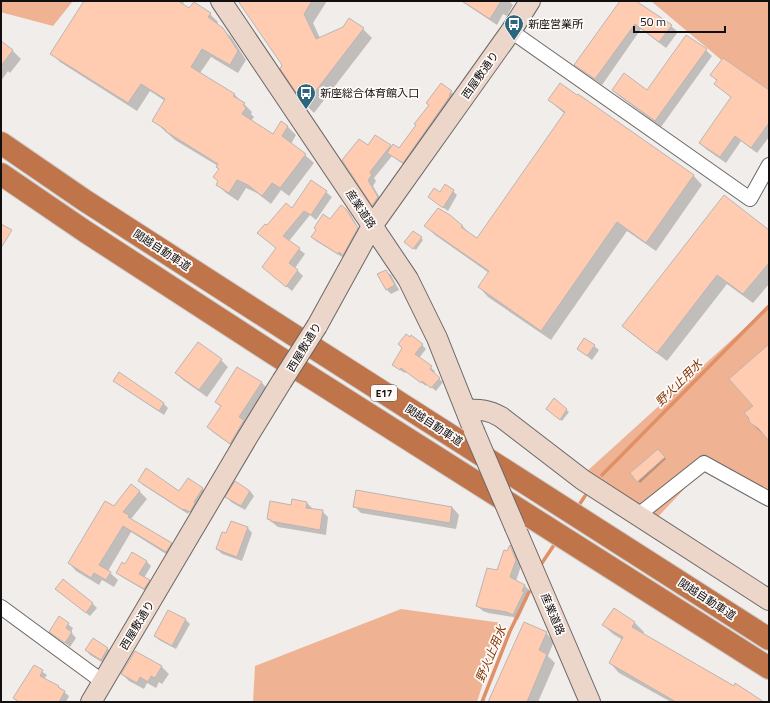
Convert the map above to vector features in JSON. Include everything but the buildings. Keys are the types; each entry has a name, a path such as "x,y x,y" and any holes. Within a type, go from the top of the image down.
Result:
{"highway":[{"name":"関越自動車道","path":"1,143 84,200 285,330 769,639"},
{"name":"E17","path":"1,174 93,237 277,356 769,668"}],"street":[{"name":"産業道路","path":"221,1 408,279 426,313 474,431 590,702"},
{"name":"西屋敷通り","path":"91,702 247,438 316,326 372,226 511,31 530,1"},
{"path":"511,31 750,199 769,164"},
{"path":"466,410 485,410 494,412 583,480 769,600"},
{"path":"637,516 704,463 769,499"},
{"path":"1,607 103,682"}],"shaded area":[{"path":"1,1 73,1 53,26 1,12"},
{"path":"651,1 769,1 769,100"},
{"path":"769,306 769,506 703,469 655,520 585,473"},
{"path":"401,609 502,623 477,702 253,702 255,666"}],"waterway":[{"name":"野火止用水","path":"602,475 769,306"},
{"name":"野火止用水","path":"577,508 585,496"},
{"name":"野火止用水","path":"540,566 556,542"},
{"name":"野火止用水","path":"482,702 510,631 529,592"}],"place":[{"name":"新座営業所","path":"514,41"},
{"name":"新座総合体育館入口","path":"306,110"}]}
